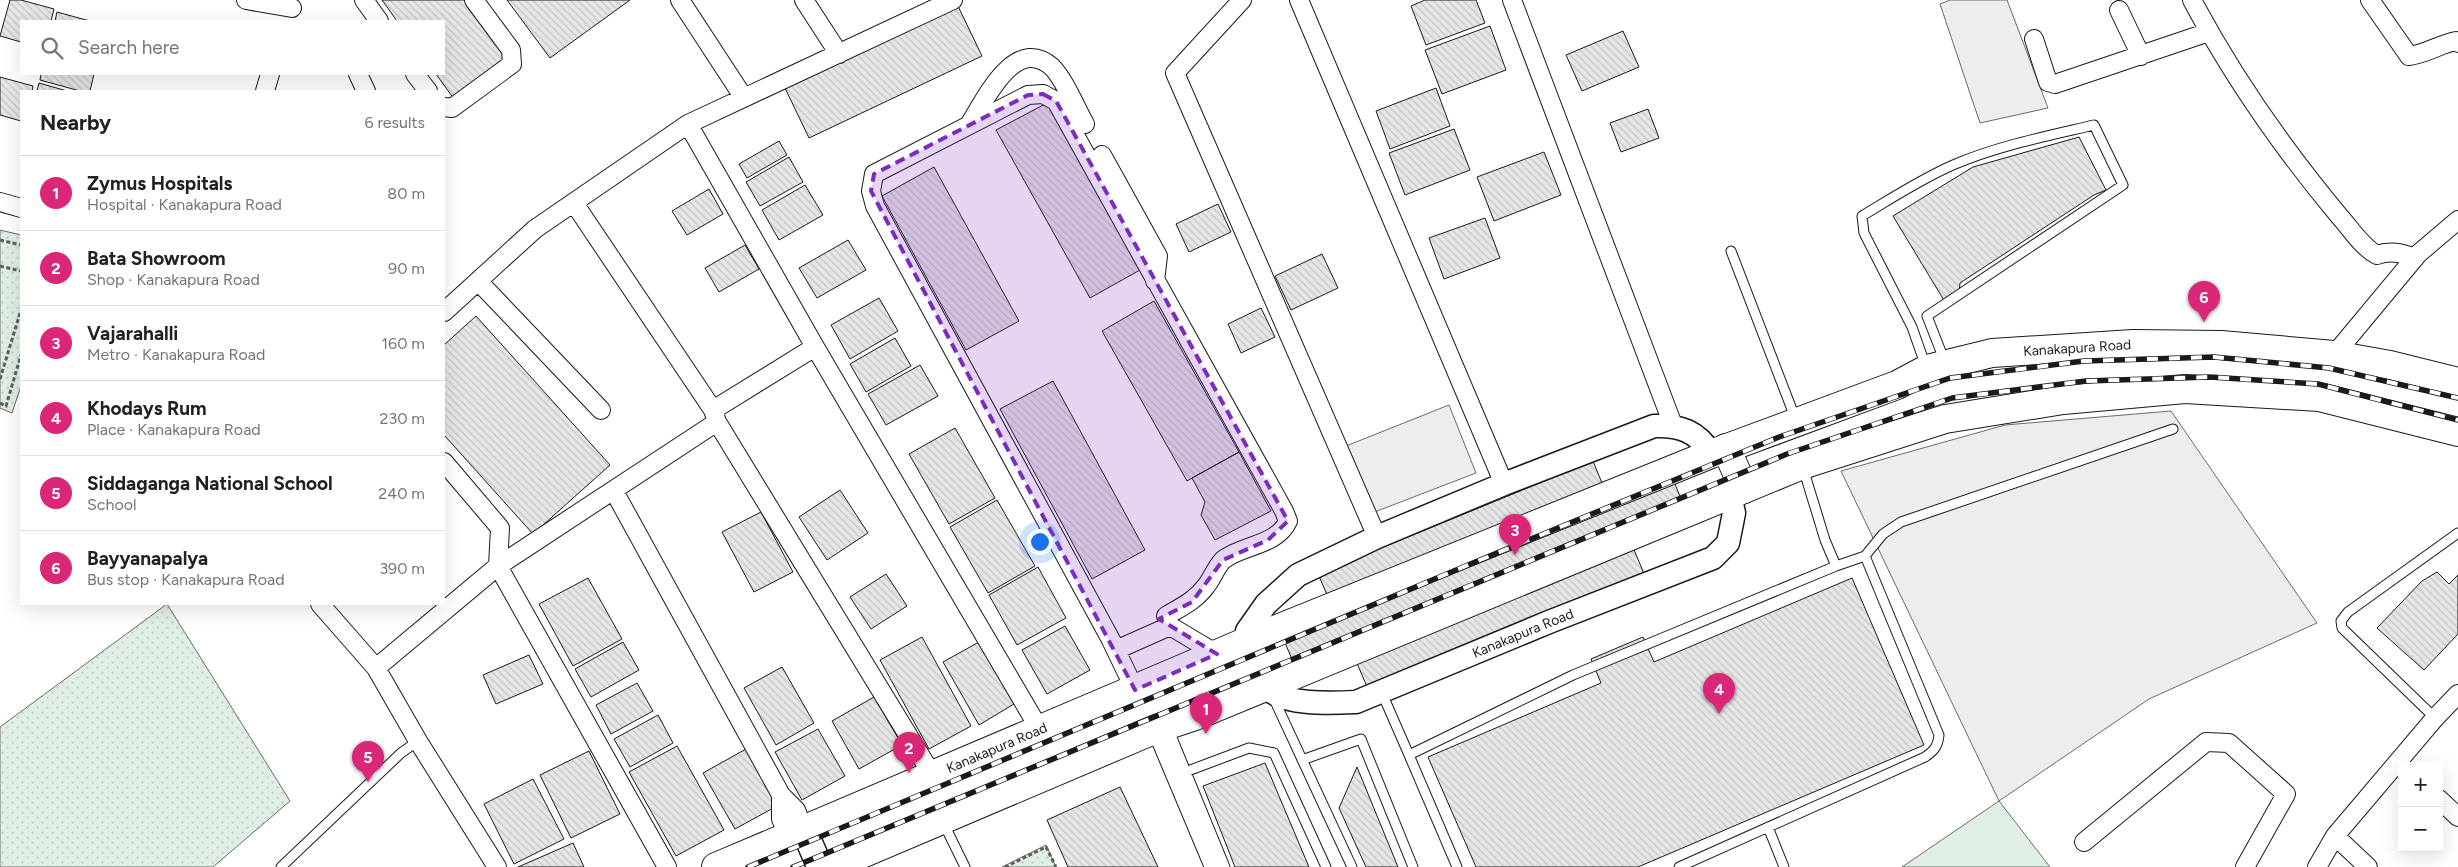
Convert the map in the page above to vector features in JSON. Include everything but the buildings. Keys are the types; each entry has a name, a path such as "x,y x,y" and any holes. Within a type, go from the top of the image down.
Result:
{"highway":[{"name":"Kanakapura Road","path":"716,867 1250,640 1796,420 1897,386 1937,367 1992,353 2133,344 2221,345 2334,355 2390,365 2458,382"},
{"path":"830,867 1162,727 1269,690 1802,465 1945,419 2062,400 2186,389 2319,397 2458,432"},
{"path":"1718,451 1737,492"}],"main road":[{"path":"796,833 803,867"},
{"path":"796,833 820,867"}],"street":[{"path":"246,0 291,10"},
{"path":"364,0 378,20"},
{"path":"445,107 452,108 512,64 512,50 474,0"},
{"path":"680,0 744,98"},
{"path":"804,0 839,54"},
{"path":"445,311 536,229 688,124 953,0"},
{"path":"1242,0 1175,73 1377,537"},
{"path":"1299,0 1504,484"},
{"path":"1512,0 1673,425"},
{"path":"2192,0 2209,32 2298,167 2363,244 2377,255 2394,252 2415,258"},
{"path":"2370,0 2409,56 2419,55 2449,42 2456,41 2458,43"},
{"path":"2119,10 2141,56"},
{"path":"2034,39 2048,82 2055,84 2209,32"},
{"path":"968,126 1007,68 1024,58 1041,60 1053,68 1085,124"},
{"path":"264,90 270,75"},
{"path":"358,75 366,90"},
{"path":"417,75 427,90"},
{"path":"1135,690 1116,650 875,206 871,191 874,174 1028,95 1043,94 1056,101 1288,521 1285,528 1268,540 1223,560 1205,588 1192,602 1166,616 1170,626 1217,654"},
{"path":"688,124 1040,730"},
{"path":"1102,155 1158,256 1155,281"},
{"path":"0,202 20,208"},
{"path":"574,203 715,416 932,776"},
{"path":"2334,355 2415,258 2458,220"},
{"path":"478,281 601,410"},
{"path":"376,668 498,566 614,491 715,416 816,347"},
{"path":"1250,640 1247,630 1266,604 1298,575 1377,537 1504,484 1654,426 1673,425 1703,440 1718,451"},
{"path":"445,463 500,528 498,566 667,867"},
{"path":"614,491 781,795 781,820 796,833"},
{"name":"Kanakapura Road","path":"1269,690 1322,704 1356,702 1541,625 1713,558 1728,543 1737,492"},
{"path":"321,605 376,668 418,741 496,867"},
{"path":"1116,650 1170,626"},
{"path":"2404,762 2435,718 2458,694"},
{"path":"1162,727 1214,867"},
{"path":"2084,842 2206,742 2229,743 2286,794 2245,867"},
{"path":"2317,867 2335,836 2398,768"},
{"path":"2443,803 2458,817"},
{"path":"2335,836 2368,867"}],"lane":[{"path":"2094,125 2122,185 1927,316 1937,367 1912,327 1864,233 1862,216 1919,182 1954,165 2008,147 2094,125"},
{"path":"1732,251 1796,420"},
{"path":"1409,755 1573,675 1836,566 1865,556 1883,534 1901,522 2173,429"},
{"path":"1802,465 1825,540 1836,566"},
{"path":"2435,718 2342,628 2341,621 2348,612 2458,533"},
{"path":"1679,867 1925,757 1933,751 1938,743 1939,735 1865,556"},
{"path":"1269,690 1352,867"},
{"path":"1382,691 1457,867"},
{"path":"1162,727 1185,772 1224,867"},
{"path":"1302,760 1361,739 1413,867"},
{"path":"281,867 401,753 418,741"},
{"path":"1185,772 1248,748 1274,753 1326,867"},
{"path":"942,821 964,867"},
{"path":"1768,827 1784,867"}],"path":[{"path":"0,240 20,245"},
{"path":"0,266 20,271"},
{"path":"0,379 20,313"},
{"path":"0,403 6,406 20,358"},
{"path":"1004,867 1046,847 1056,867"}],"highlighted area":[{"path":"1043,94 1056,101 1288,521 1268,540 1223,560 1192,602 1159,619 1217,654 1135,690 871,191 874,174 1028,95"}],"green space":[{"path":"0,230 20,235 20,389 12,413 0,408"},
{"path":"168,605 290,801 213,867 0,867 0,727"},
{"path":"1999,801 2050,867 1902,867"},
{"path":"1046,845 1056,867 1002,867"}],"shaded area":[{"path":"1950,0 2007,0 2048,108 1980,123 1940,4"},
{"path":"1449,405 1476,473 1372,513 1346,446"},
{"path":"2171,411 2317,623 2149,699 1999,801 1841,471 2005,425"}],"railway":[{"path":"748,867 1480,560 1779,437 1950,378 2084,361 2214,357 2329,368 2458,398"},
{"path":"793,867 1787,454 1952,398 2086,381 2210,377 2318,384 2458,420"}],"place":[{"name":"Bayyanapalya","path":"2204,322"},
{"name":"Vajarahalli","path":"1515,555"},
{"name":"Khodays Rum","path":"1719,714"},
{"name":"Zymus Hospitals","path":"1206,734"},
{"name":"Bata Showroom","path":"909,773"},
{"name":"Siddaganga National School","path":"368,782"}]}
